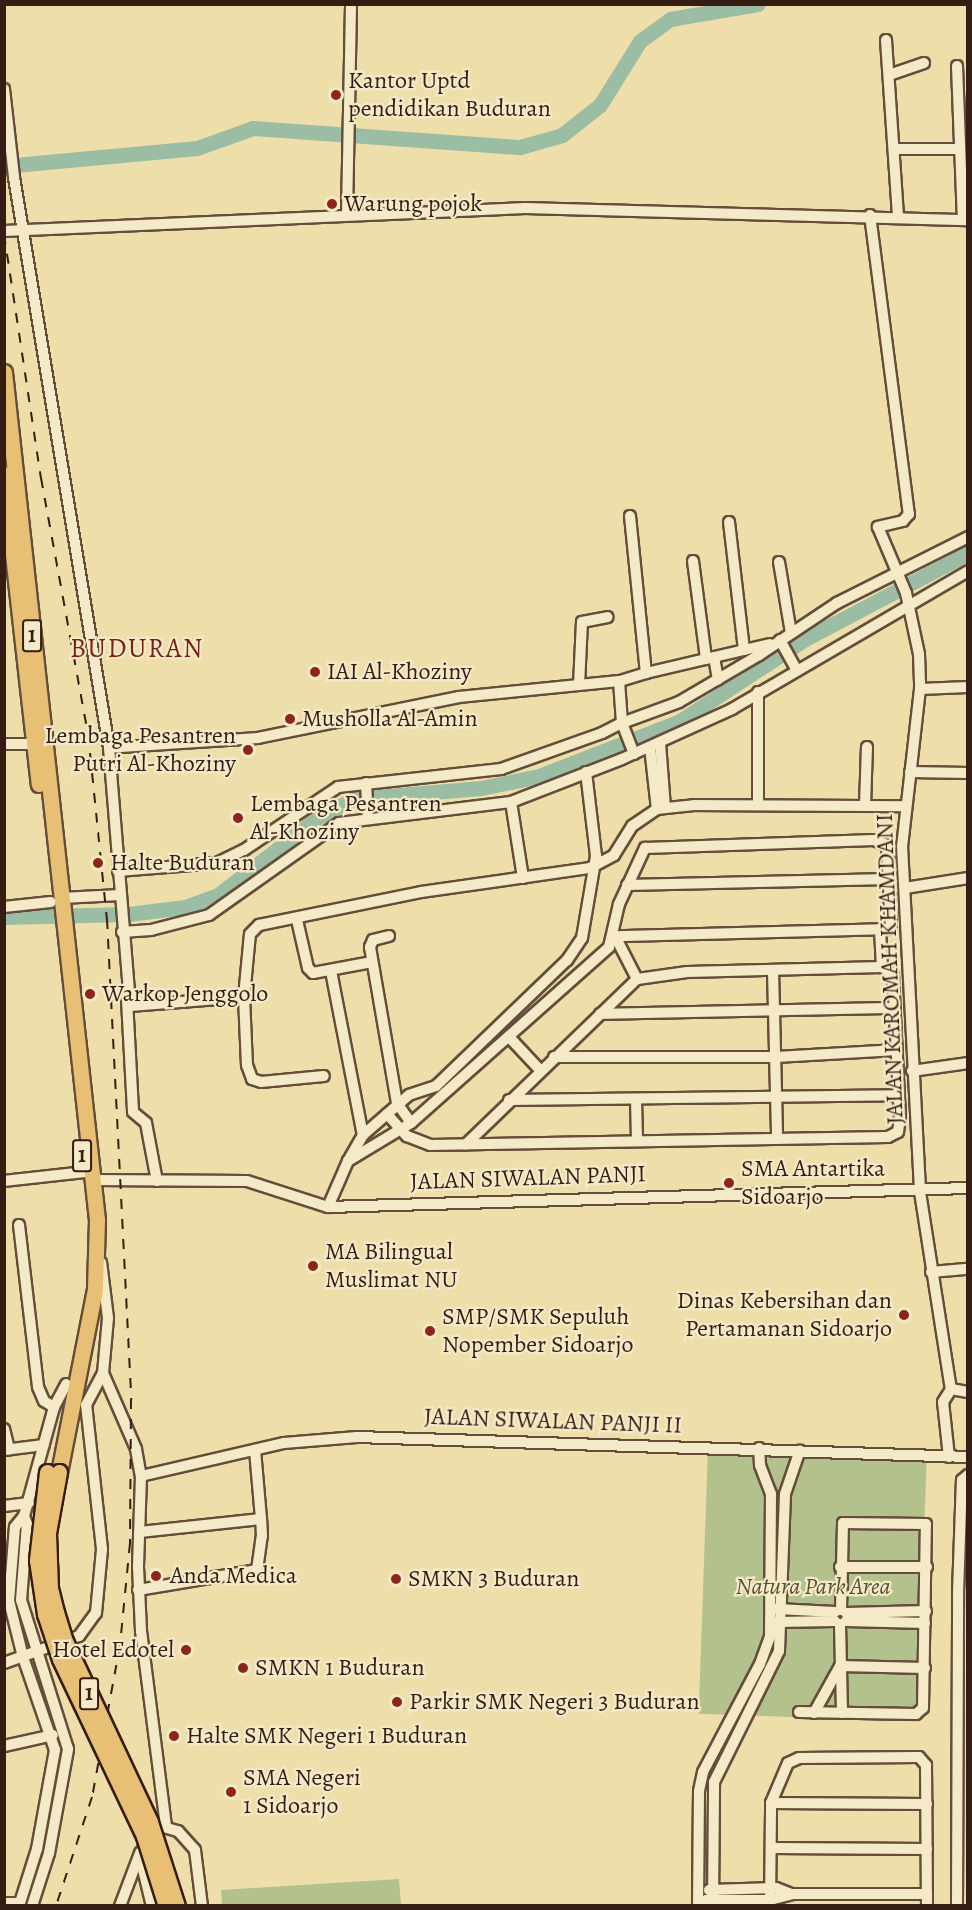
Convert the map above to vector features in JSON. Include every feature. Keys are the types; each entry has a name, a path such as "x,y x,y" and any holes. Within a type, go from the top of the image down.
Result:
{"highway":[{"name":"1","path":"4,372 30,669"},
{"name":"1","path":"4,474 30,669 97,1245 95,1289 53,1472 48,1533 50,1588 70,1652 150,1822 177,1905"},
{"name":"1","path":"33,694 34,744 56,901"},
{"name":"1","path":"89,1176 87,1279 66,1384 37,1560 45,1614 60,1659 144,1836 166,1905"}],"street":[{"path":"347,214 351,4"},
{"path":"886,40 898,215"},
{"path":"889,75 924,63"},
{"path":"4,231 347,214 525,208 898,215 965,220 964,176 960,149 964,135 963,88 957,66"},
{"path":"4,89 22,231 109,748 134,1112 146,1123 157,1181"},
{"path":"894,149 960,149"},
{"name":"JALAN KAROMAH KHAMDANI","path":"870,215 909,514 903,522 878,527 906,593 920,654 920,689 902,846 920,1192 951,1389"},
{"path":"630,516 646,673"},
{"path":"729,522 744,650"},
{"path":"118,871 217,863 244,850 328,791 501,769 623,726 679,702 780,643 791,633 837,603 899,574 968,537"},
{"path":"693,561 710,658 718,680"},
{"path":"779,562 791,633"},
{"path":"122,926 151,930 198,920 249,890 327,829 367,815 416,816 511,802 633,751 655,745 758,692 794,665 909,606 968,571"},
{"path":"579,684 582,622 608,617"},
{"path":"109,748 258,738 448,699 619,681 780,643"},
{"path":"780,643 794,665"},
{"path":"619,681 623,726 633,751"},
{"path":"920,689 968,687"},
{"path":"758,692 758,805"},
{"path":"4,744 34,744"},
{"path":"655,745 661,808"},
{"path":"866,806 867,747"},
{"path":"328,1207 348,1161 363,1135 397,1103 436,1086 567,960 586,925 595,862 586,772"},
{"path":"910,772 968,773"},
{"path":"366,785 367,815"},
{"path":"511,802 523,878"},
{"path":"324,1076 261,1082 252,1079 247,1065 244,997 251,930 259,925 297,920 421,892 586,869 595,862 614,855 632,826 661,808 758,805 905,806"},
{"path":"348,1161 411,1123 599,958 615,936 619,904 641,852 655,845 881,841 890,849 882,967"},
{"path":"905,888 968,878"},
{"path":"627,885 889,879"},
{"path":"5,905 56,901 121,900"},
{"path":"297,920 308,968 313,973 372,962"},
{"path":"615,936 906,930"},
{"path":"389,936 370,942 372,962 397,1103 411,1123"},
{"path":"615,936 638,979"},
{"path":"387,1113 400,1129 424,1144 466,1144 637,1141 777,1137 888,1137 899,1126 893,975 882,967 658,974 638,979 540,1070 466,1144"},
{"path":"773,970 777,1137"},
{"path":"331,971 363,1135"},
{"path":"127,999 130,1006 138,1007 244,997"},
{"path":"600,1014 895,1008"},
{"path":"510,1038 540,1070"},
{"path":"554,1058 776,1057 897,1050"},
{"path":"912,1071 968,1063"},
{"path":"509,1100 777,1099 899,1095"},
{"path":"636,1099 637,1141"},
{"name":"JALAN SIWALAN PANJI","path":"4,1181 89,1176 157,1181 246,1181 328,1207 763,1191 920,1192 968,1188"},
{"path":"18,1225 38,1387 44,1401 54,1407"},
{"path":"4,1663 79,1636 96,1613 102,1549 86,1405 104,1373 108,1318 97,1245"},
{"path":"932,1272 968,1269"},
{"path":"104,1373 136,1449 141,1476 138,1590 153,1745 166,1826"},
{"path":"4,1903 19,1904 37,1849 55,1765 53,1735 23,1657 9,1601 15,1527 24,1516 29,1503 54,1407 66,1384"},
{"path":"949,1457 943,1402 951,1389 968,1392"},
{"path":"4,1428 7,1449 44,1445"},
{"name":"JALAN SIWALAN PANJI II","path":"141,1476 284,1443 357,1437 759,1448 968,1457"},
{"path":"713,1899 712,1791 718,1772 773,1667 776,1609 771,1494 760,1465 759,1448"},
{"path":"138,1590 257,1570 261,1557 261,1519 255,1450"},
{"path":"776,1609 785,1494 800,1450"},
{"path":"957,1905 963,1812 962,1480 968,1475"},
{"path":"771,1494 785,1494"},
{"path":"4,1506 29,1503"},
{"path":"24,1516 27,1524 21,1600 35,1653 68,1749 52,1842 32,1905"},
{"path":"140,1532 261,1519"},
{"path":"799,1712 842,1713 921,1712 926,1702 926,1524 848,1521 842,1527 840,1666 842,1713"},
{"path":"840,1567 927,1567"},
{"path":"776,1609 840,1617 925,1623"},
{"path":"776,1622 926,1611"},
{"path":"770,1898 771,1803 788,1763 793,1760 919,1757 926,1764 927,1900 792,1894 770,1898 699,1898 699,1791 705,1768 761,1661 776,1622"},
{"path":"761,1661 764,1668 773,1667"},
{"path":"840,1666 925,1668"},
{"path":"814,1713 840,1666"},
{"path":"747,1689 756,1689 758,1694"},
{"path":"4,1746 53,1735"},
{"path":"705,1768 710,1774 718,1772"},
{"path":"699,1791 708,1787 712,1791"},
{"path":"771,1803 927,1804"},
{"path":"120,1905 151,1828 166,1826 186,1837 195,1850 202,1905"},
{"path":"771,1848 927,1849"},
{"path":"141,1850 152,1905"}],"green space":[{"name":"Natura Park Area","path":"708,1447 927,1455 918,1721 699,1714"},
{"path":"399,1879 401,1905 222,1905 221,1890"}],"waterway":[{"path":"4,166 197,148 253,128 520,147 562,135 600,105 640,41 670,19 758,4"},
{"path":"4,917 128,914 185,907 218,895 320,816 354,799 481,788 539,776 680,721 805,639 968,553"}],"railway":[{"path":"4,234 41,478 88,733 107,919 131,1399 130,1543 120,1645 92,1797 56,1906"}],"place":[{"name":"Kantor Uptd pendidikan Buduran","path":"336,95"},
{"name":"Warung pojok","path":"332,204"},
{"name":"IAI Al-Khoziny","path":"315,672"},
{"name":"Musholla Al-Amin","path":"290,719"},
{"name":"Lembaga Pesantren Putri Al-Khoziny","path":"248,750"},
{"name":"Lembaga Pesantren Al-Khoziny","path":"238,818"},
{"name":"Halte Buduran","path":"98,863"},
{"name":"Warkop Jenggolo","path":"90,994"},
{"name":"SMA Antartika Sidoarjo","path":"729,1183"},
{"name":"MA Bilingual Muslimat NU","path":"313,1266"},
{"name":"Dinas Kebersihan dan Pertamanan Sidoarjo","path":"904,1315"},
{"name":"SMP/SMK Sepuluh Nopember Sidoarjo","path":"430,1331"},
{"name":"Anda Medica","path":"156,1576"},
{"name":"SMKN 3 Buduran","path":"396,1579"},
{"name":"Hotel Edotel","path":"186,1650"},
{"name":"SMKN 1 Buduran","path":"243,1668"},
{"name":"Parkir SMK Negeri 3 Buduran","path":"397,1702"},
{"name":"Halte SMK Negeri 1 Buduran","path":"174,1736"},
{"name":"SMA Negeri 1 Sidoarjo","path":"231,1792"}],"district":[{"name":"BUDURAN","path":"137,649"}]}
